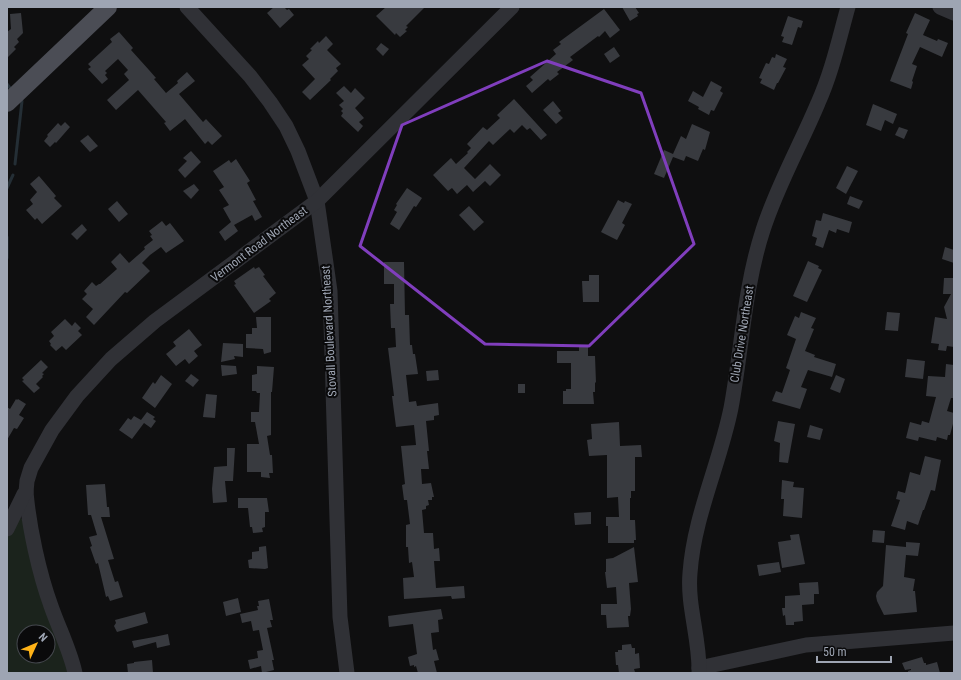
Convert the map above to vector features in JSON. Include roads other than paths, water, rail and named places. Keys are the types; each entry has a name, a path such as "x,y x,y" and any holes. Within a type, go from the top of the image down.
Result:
{"main road":[{"path":"7,103 108,7"}],"street":[{"name":"Stovall Boulevard Northeast","path":"187,7 250,76 270,102 286,126 298,151 317,201 330,291 341,623 347,673"},
{"name":"Vermont Road Northeast","path":"75,673 71,657 51,607 41,575 27,508 26,492 31,468 52,430 77,396 111,359 155,321 317,201 512,7"},
{"name":"Club Drive Northeast","path":"699,671 697,643 690,594 692,555 697,529 725,434 731,407 746,300 753,266 774,199 818,104 827,81 848,7"},
{"path":"940,7 954,13"},
{"name":"Vermont Road Northeast","path":"7,529 26,492"},
{"path":"699,671 806,645 954,633"}],"waterway":[{"path":"7,84 10,88"},
{"path":"15,164 22,101"},
{"path":"7,188 13,175"},
{"path":"7,237 7,258"}]}
